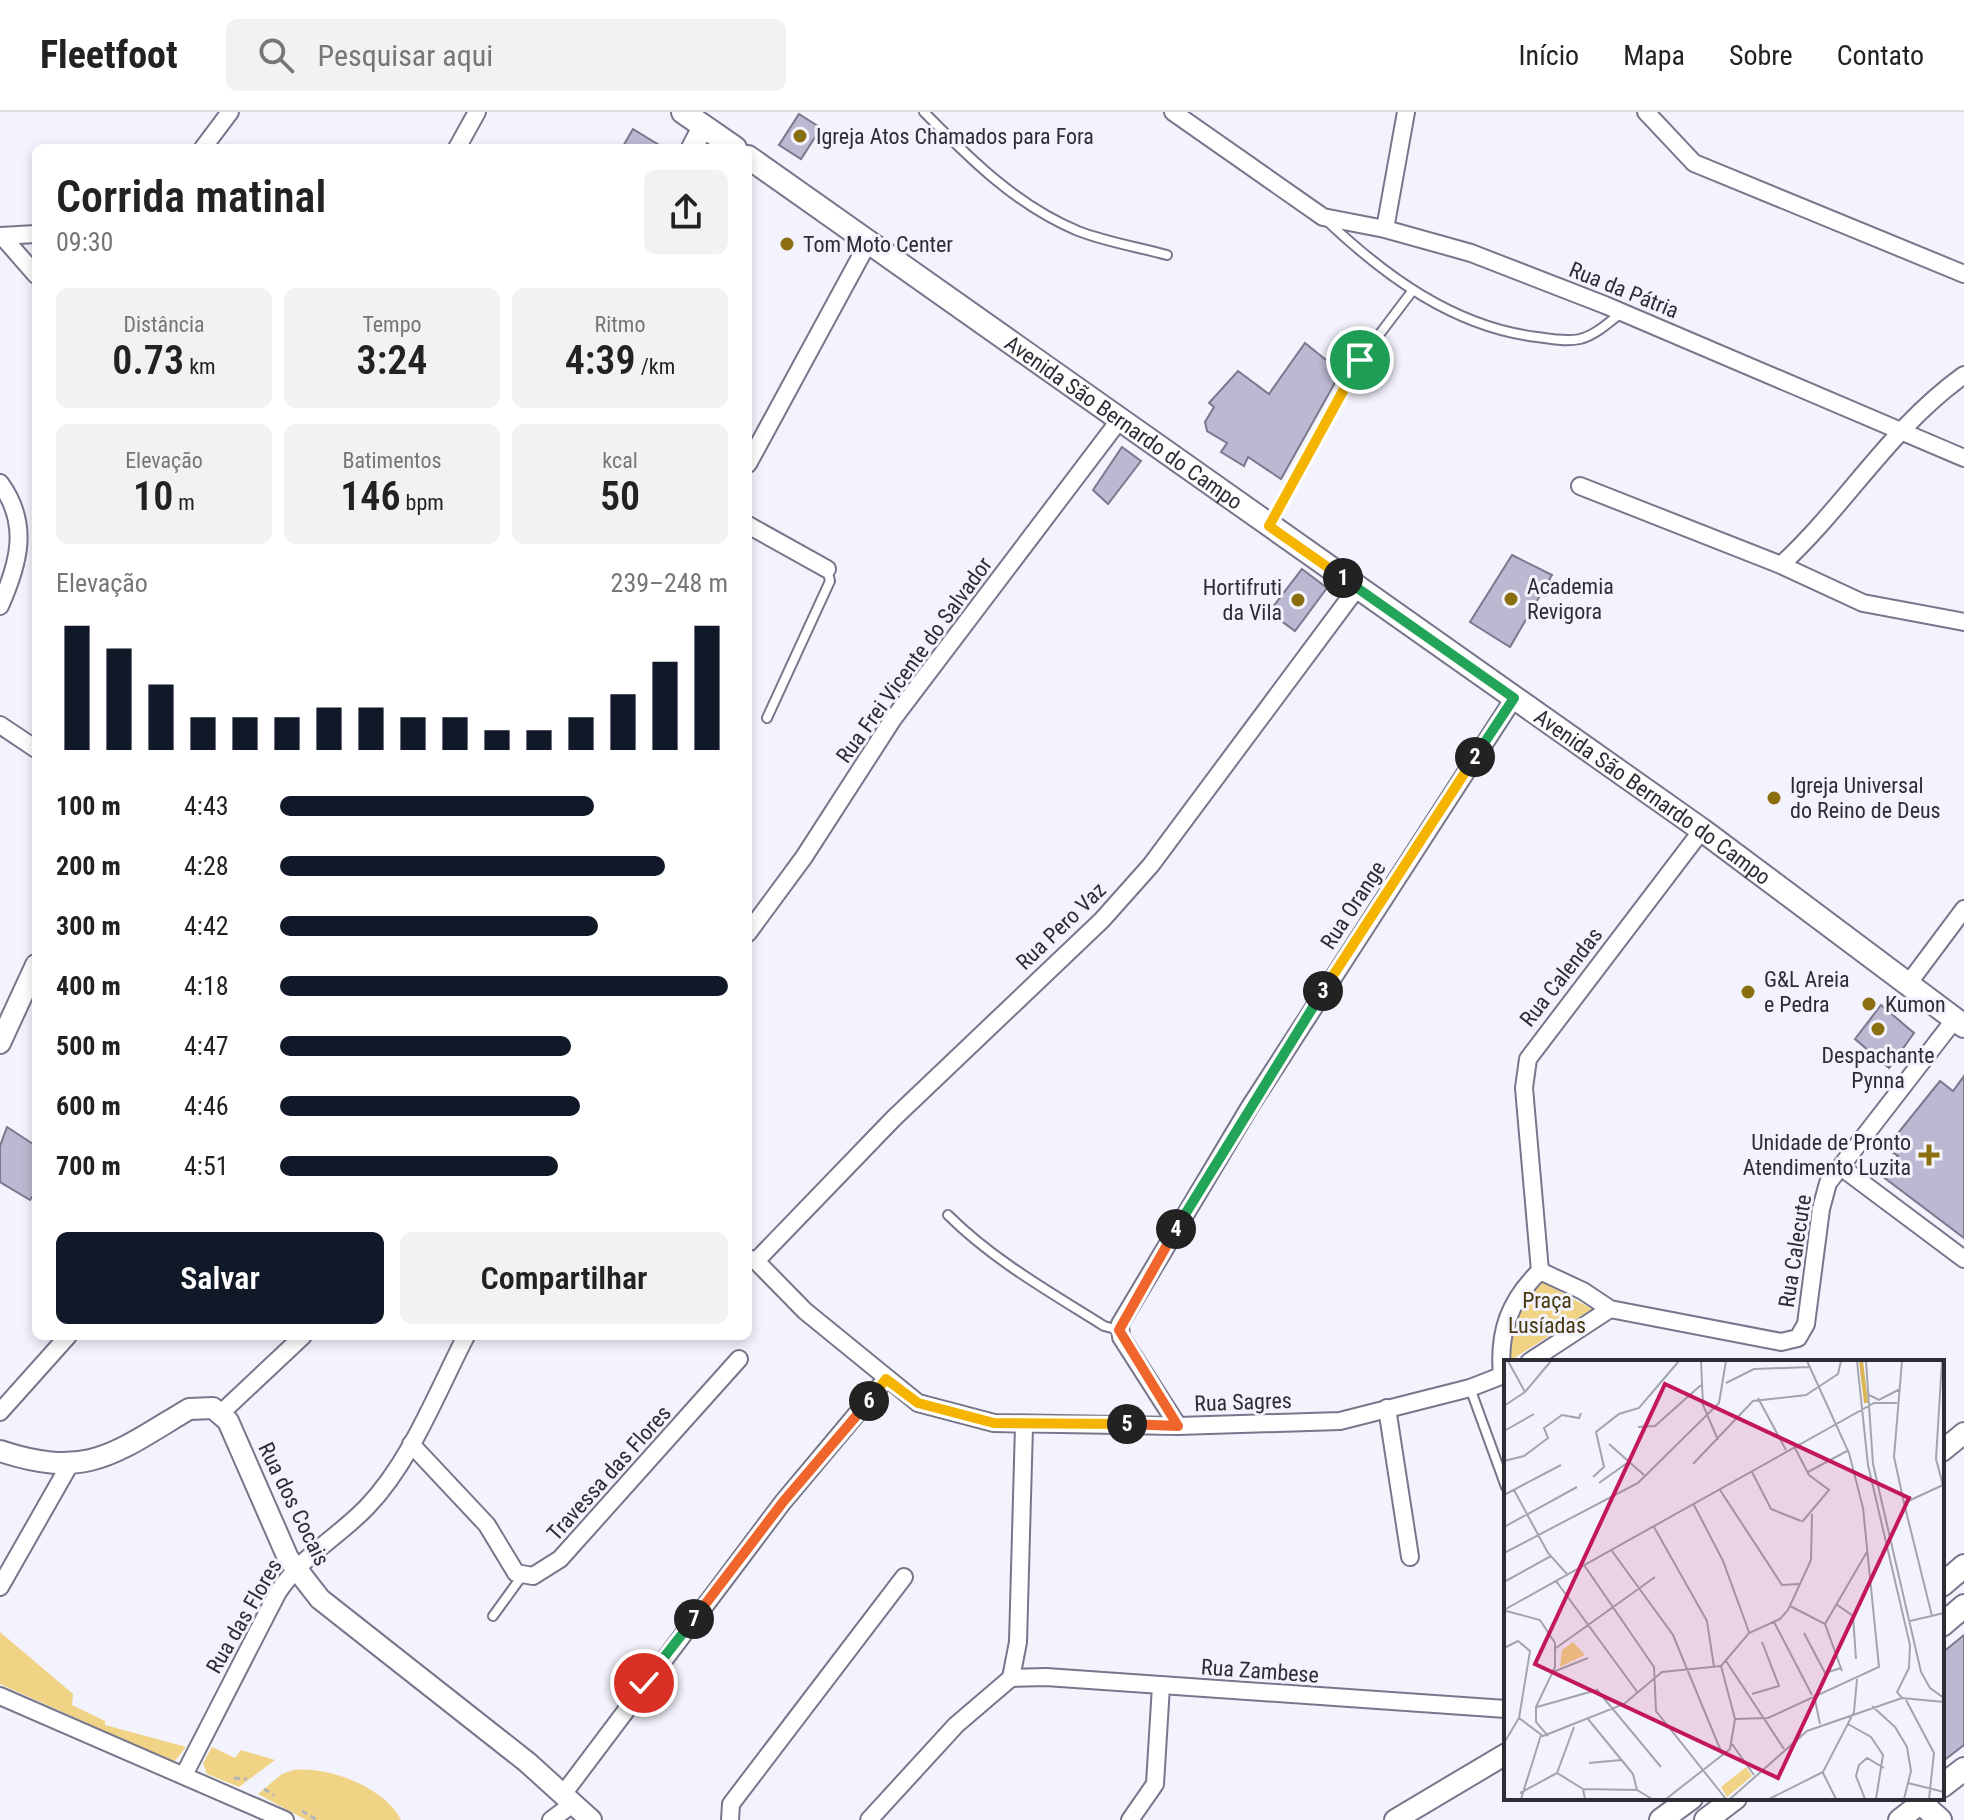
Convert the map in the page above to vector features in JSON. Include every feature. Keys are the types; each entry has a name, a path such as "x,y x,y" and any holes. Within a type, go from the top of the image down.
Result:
{"main road":[{"path":"683,112 729,144"},
{"name":"Avenida São Bernardo do Campo","path":"752,160 1702,830 1959,1023"},
{"path":"1944,1583 1964,1566"},
{"path":"1944,1623 1964,1606"},
{"path":"1944,1784 1964,1769"},
{"path":"1661,1820 1688,1800"},
{"path":"1706,1820 1732,1800"},
{"path":"1922,1800 1940,1820"}],"street":[{"path":"206,144 230,112"},
{"path":"459,144 477,112"},
{"path":"1173,112 1323,217"},
{"path":"1385,229 1406,112"},
{"path":"1646,112 1685,157 1704,168 1964,274"},
{"path":"694,144 703,127"},
{"name":"Rua da Pátria","path":"1323,217 1385,229 1471,253 1622,313 1964,458"},
{"path":"1,236 32,234"},
{"path":"1,236 32,271"},
{"path":"752,457 869,241"},
{"path":"1781,565 1801,546 1899,429 1964,375"},
{"name":"Rua Frei Vicente do Salvador","path":"752,928 804,857 893,719 1121,418"},
{"path":"0,483 19,518 20,541 12,578 0,606"},
{"path":"1580,486 1781,565 1863,603 1964,622"},
{"path":"752,527 827,569"},
{"name":"Rua Pero Vaz","path":"752,1260 894,1118 1102,920 1151,865 1357,588"},
{"name":"Rua Orange","path":"1119,1330 1249,1108 1514,698"},
{"path":"0,725 32,746"},
{"name":"Rua Calendas","path":"1540,1271 1524,1088 1528,1059 1702,830"},
{"path":"1908,984 1964,909"},
{"path":"0,1043 32,974"},
{"name":"Rua Calecute","path":"1610,1309 1781,1342 1798,1338 1806,1324 1825,1192 1841,1167 1959,1023"},
{"path":"1841,1167 1964,1259"},
{"name":"Rua Sagres","path":"752,1260 805,1311 918,1403 966,1417 1024,1426 1178,1426 1340,1421 1470,1388 1504,1375"},
{"path":"1504,1375 1503,1329 1517,1297 1540,1271 1583,1291 1610,1309 1532,1360"},
{"path":"1119,1330 1178,1426"},
{"path":"0,1412 64,1340"},
{"path":"0,1451 38,1463 70,1464 117,1451 189,1409 202,1406 221,1413 299,1340"},
{"name":"Rua das Flores","path":"184,1775 278,1592 295,1567 368,1506 411,1444 464,1340"},
{"name":"Travessa das Flores","path":"522,1576 533,1576 560,1559 739,1359"},
{"path":"551,1820 783,1502 886,1379"},
{"path":"1387,1408 1410,1557"},
{"name":"Rua dos Cocais","path":"221,1413 228,1421 305,1583 338,1614 569,1798 591,1820"},
{"path":"869,1820 956,1725 1011,1678 1018,1642 1024,1426"},
{"path":"1944,1449 1964,1433"},
{"path":"411,1444 487,1525 511,1569 522,1576"},
{"path":"0,1587 70,1464"},
{"path":"730,1820 731,1804 904,1577"},
{"name":"Rua Zambese","path":"1011,1678 1046,1677 1504,1709"},
{"path":"1130,1820 1155,1784 1161,1686"},
{"path":"0,1696 285,1820"},
{"path":"1395,1820 1504,1755"},
{"path":"1899,1820 1922,1800"}],"lane":[{"path":"924,112 988,177 1052,219 1081,232 1167,255"},
{"path":"1323,217 1371,262 1413,290 1445,308 1510,334 1570,341 1595,333 1622,313"},
{"path":"1269,526 1360,360 1413,290"},
{"path":"767,718 830,581 827,569"},
{"path":"948,1215 974,1241 1013,1268 1104,1326 1119,1330"},
{"path":"1470,1388 1504,1482"},
{"path":"493,1616 522,1576"}],"green space":[{"name":"Praça Lusíadas","path":"1542,1282 1592,1309 1511,1360 1514,1328 1528,1299"},
{"path":"0,1632 73,1694 72,1705 105,1721 105,1725 186,1747 174,1762 0,1684"},
{"path":"212,1747 235,1758 241,1750 275,1760 239,1787 207,1774 203,1763"},
{"path":"293,1770 323,1771 354,1781 382,1798 401,1820 306,1820 258,1794 282,1774"}],"building":[{"name":"Igreja Atos Chamados para Fora","path":"799,114 821,128 801,159 779,145"},
{"path":"633,129 657,144 624,144"},
{"path":"1305,343 1341,372 1281,479 1248,457 1244,466 1221,452 1227,443 1207,431 1205,422 1214,407 1209,403 1238,371 1269,394"},
{"path":"1122,447 1141,461 1108,504 1093,490"},
{"name":"Academia Revigora","path":"1512,555 1552,575 1510,647 1470,622"},
{"name":"Hortifruti da Vila","path":"1302,569 1327,588 1295,631 1269,612"},
{"path":"1881,1005 1914,1033 1889,1068 1855,1039"},
{"name":"Unidade de Pronto Atendimento Luzita","path":"1964,1076 1964,1238 1882,1176 1898,1156 1886,1148 1940,1081 1953,1091"},
{"path":"7,1127 32,1143 30,1200 0,1182 0,1146"},
{"path":"1964,1635 1964,1745 1944,1760 1944,1651"}],"place":[{"name":"Igreja Atos Chamados para Fora","path":"800,136"},
{"name":"Tom Moto Center","path":"787,244"},
{"name":"Academia Revigora","path":"1511,599"},
{"name":"Hortifruti da Vila","path":"1298,600"},
{"name":"Igreja Universal do Reino de Deus","path":"1774,798"},
{"name":"G&L Areia e Pedra","path":"1748,992"},
{"name":"Kumon","path":"1869,1004"},
{"name":"Despachante Pynna","path":"1878,1029"},
{"name":"Unidade de Pronto Atendimento Luzita","path":"1929,1155"}],"route":[{"path":"644,1683 783,1502 886,1379 918,1403 994,1423 1024,1426 1178,1426 1121,1337 1120,1324 1249,1108 1514,698 1269,526 1360,360"}]}
